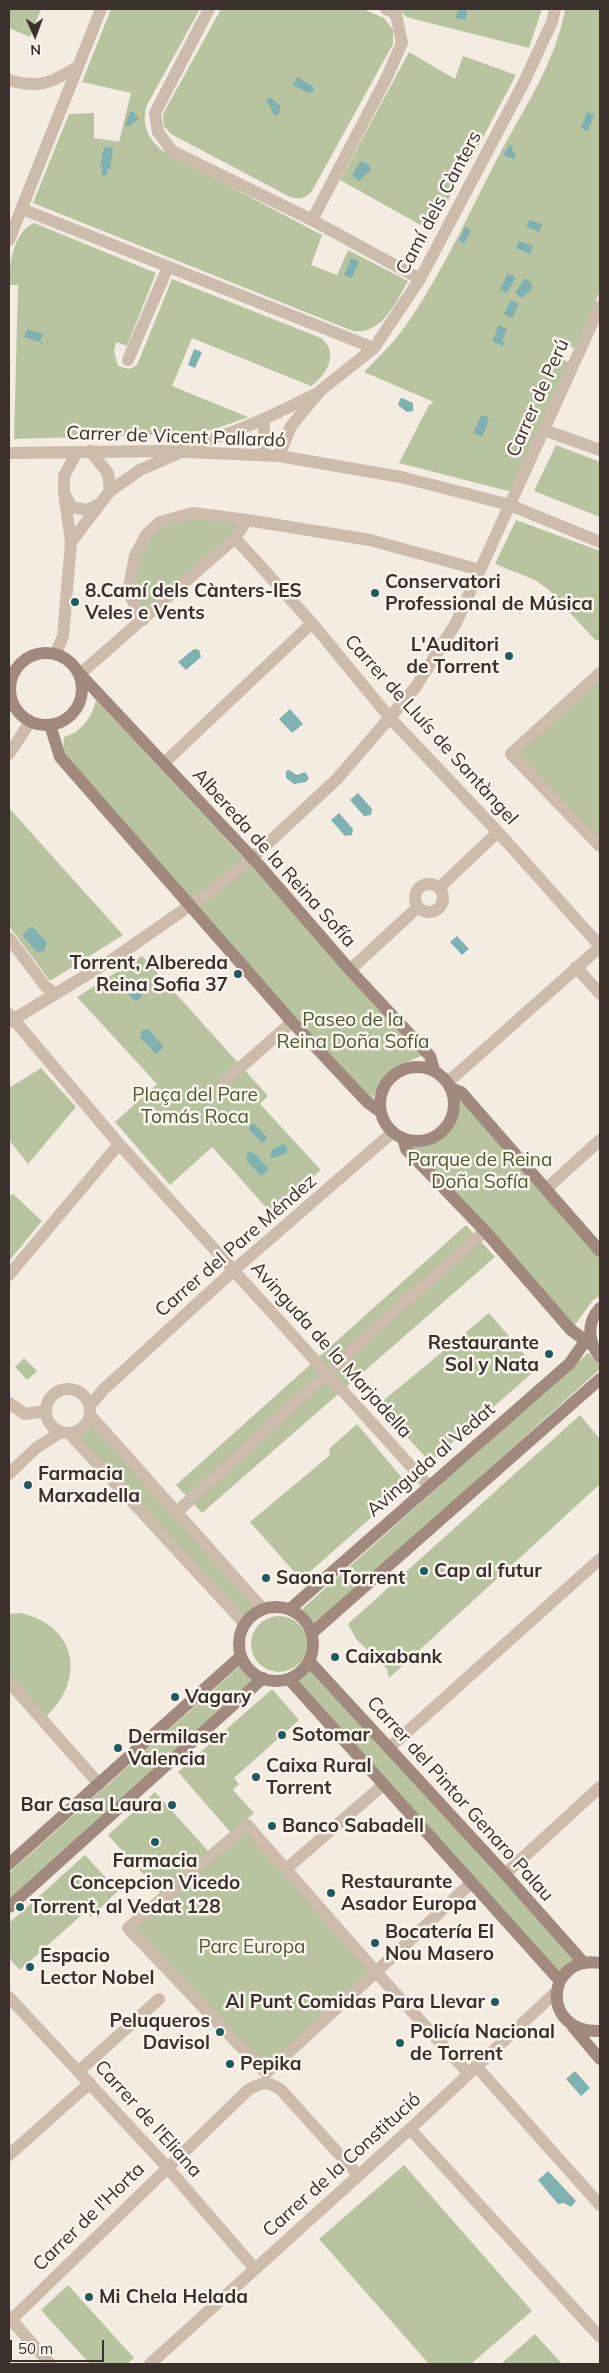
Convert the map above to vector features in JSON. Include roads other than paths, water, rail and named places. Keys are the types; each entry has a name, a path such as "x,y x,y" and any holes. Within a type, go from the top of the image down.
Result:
{"street":[{"path":"9,240 102,9"},
{"path":"209,9 155,113 158,132 172,151 312,220 420,280"},
{"path":"312,220 385,81 402,42 396,14 386,9"},
{"name":"Camí dels Cànters","path":"164,451 214,440 264,420 321,390 374,348 420,280 524,82 552,22 555,9"},
{"path":"9,80 37,86 49,83 78,67"},
{"path":"22,209 374,348"},
{"path":"128,360 168,267"},
{"name":"Carrer de Perú","path":"10,1019 113,959 190,906 252,858 336,779 415,688 456,623 600,306"},
{"name":"Camí dels Cànters","path":"280,456 291,426 321,390"},
{"path":"264,420 264,454"},
{"path":"544,430 600,450"},
{"path":"56,653 63,636 71,542 64,493 64,476 84,451 108,473 110,491"},
{"name":"Carrer de Vicent Pallardó","path":"9,453 164,451 280,456 401,477 510,505 600,542"},
{"path":"71,542 110,491 140,470 181,452"},
{"path":"64,493 72,507 87,510 99,504"},
{"path":"143,620 128,592 136,556 146,535 160,522 193,512 370,540 480,570"},
{"path":"80,674 235,538 247,520"},
{"name":"Carrer de Lluís de Santàngel","path":"235,538 312,623 390,718 498,832 600,946"},
{"path":"164,763 312,623"},
{"path":"56,653 73,664 80,674 83,687 81,699 76,710 67,719 50,725 30,722 17,711 11,700 10,687 12,676 19,665 35,654 56,653"},
{"path":"600,673 511,754 600,846"},
{"name":"Albereda de la Reina Sofía","path":"80,674 252,858 350,970 430,1056 434,1070"},
{"path":"9,754 30,722"},
{"path":"50,725 60,757 292,1022 367,1102 381,1112"},
{"path":"439,888 498,832"},
{"path":"433,884 439,888 443,894 442,902 438,908 432,911 425,911 418,907 415,901 415,893 419,887 433,884"},
{"path":"350,970 418,907"},
{"path":"9,938 46,986 54,993"},
{"path":"450,1085 600,946"},
{"path":"576,967 600,994"},
{"name":"Avinguda de la Marjadella","path":"10,1019 119,1144 429,1486"},
{"path":"224,1082 292,1022"},
{"path":"600,1251 461,1092 450,1085 434,1070 417,1066 404,1068 392,1075 384,1085 380,1097 381,1112 385,1123 398,1135 406,1149 485,1231 571,1330 589,1340 600,1357"},
{"path":"398,1135 426,1140 446,1128 455,1108 450,1085"},
{"name":"Carrer del Pare Méndez","path":"90,1410 104,1389 234,1270 398,1135"},
{"path":"546,1189 600,1140"},
{"path":"9,1275 119,1144"},
{"path":"176,1513 406,1300 485,1231"},
{"name":"Avinguda al Vedat","path":"290,1609 570,1363 589,1340 591,1323 600,1308"},
{"path":"312,1633 600,1379"},
{"path":"36,1448 47,1416 48,1402 59,1391 67,1388 81,1393 104,1389"},
{"path":"81,1393 90,1410 176,1513 262,1608"},
{"path":"9,1403 25,1414 47,1416 244,1623"},
{"path":"9,1474 36,1448 65,1433 80,1430 90,1410"},
{"path":"389,1748 600,1559"},
{"path":"277,1606 290,1609 306,1621 312,1633 313,1649 309,1661 300,1672 289,1679 272,1681 263,1678 247,1668 240,1657 238,1641 244,1623 251,1615 262,1608 277,1606"},
{"path":"9,1864 240,1657"},
{"name":"Carrer del Pintor Genaro Palau","path":"309,1661 505,1874 583,1962"},
{"path":"9,1907 263,1678"},
{"path":"289,1679 471,1884 558,1986"},
{"path":"9,1682 99,1784"},
{"path":"286,1869 383,1785"},
{"path":"505,1874 600,1787"},
{"path":"471,1884 376,1972 266,2074 128,1928 247,1825 376,1972 600,2205"},
{"path":"600,1963 583,1962 565,1973 558,1986 557,2001 561,2013 600,2059"},
{"name":"Carrer de la Constitució","path":"150,2364 410,2129 558,1986"},
{"name":"Carrer de l'Eliana","path":"9,1997 167,2167 256,2269"},
{"path":"78,2071 159,1999"},
{"path":"571,2025 583,2031 600,2031"},
{"name":"Carrer de l'Horta","path":"10,2319 248,2090 264,2082 273,2084 281,2090 358,2175"},
{"path":"9,2155 90,2083"},
{"path":"410,2129 599,2332"},
{"path":"10,2319 50,2364"}],"water":[{"path":"458,9 468,9 465,20 456,18"},
{"path":"297,77 313,86 314,91 309,93 293,85"},
{"path":"270,97 280,106 280,112 277,116 272,113 271,107 266,101"},
{"path":"130,112 134,112 139,118 129,126 125,126"},
{"path":"587,112 594,115 588,131 581,128"},
{"path":"510,145 513,147 512,151 516,154 514,159 503,155"},
{"path":"104,147 113,148 110,169 107,169 107,174 103,176 101,172 103,168 100,167"},
{"path":"361,161 369,165 371,170 359,181 352,175"},
{"path":"529,220 542,224 539,232 526,227"},
{"path":"465,227 471,230 464,244 459,240"},
{"path":"519,241 533,246 530,254 516,248"},
{"path":"351,258 359,261 352,278 344,275"},
{"path":"507,275 513,275 515,279 507,293 500,290"},
{"path":"525,278 532,283 532,289 522,298 515,293"},
{"path":"511,300 519,304 512,318 504,314"},
{"path":"499,325 507,329 502,341 505,342 503,346 492,341"},
{"path":"27,329 43,334 40,341 44,344 24,337"},
{"path":"194,349 202,352 195,368 188,365"},
{"path":"402,398 413,403 413,411 407,412 398,405"},
{"path":"485,415 489,420 482,437 473,433 481,416"},
{"path":"194,649 199,650 201,657 186,670 178,662"},
{"path":"290,709 303,724 292,733 279,719"},
{"path":"289,770 297,775 305,772 309,778 306,782 294,784 286,778 286,771"},
{"path":"358,793 372,809 371,815 364,816 350,800"},
{"path":"339,813 353,829 352,835 345,836 331,820"},
{"path":"32,926 47,943 44,951 37,952 22,935"},
{"path":"457,936 469,949 462,955 450,942"},
{"path":"129,980 142,994 140,999 135,1001 121,986"},
{"path":"148,1029 164,1047 156,1054 140,1037 141,1031"},
{"path":"251,1124 255,1124 267,1138 262,1143 249,1129"},
{"path":"282,1144 287,1146 287,1153 273,1158 270,1156 272,1150"},
{"path":"248,1152 254,1153 269,1169 261,1176 246,1160"},
{"path":"575,2071 590,2088 581,2096 566,2079"},
{"path":"548,2171 576,2201 571,2207 564,2203 558,2204 538,2180"}],"place":[{"name":"Conservatori Professional de Música","path":"375,593"},
{"name":"8.Camí dels Cànters-IES Veles e Vents","path":"75,602"},
{"name":"L'Auditori de Torrent","path":"509,656"},
{"name":"Torrent, Albereda Reina Sofia 37","path":"238,974"},
{"name":"Restaurante Sol y Nata","path":"549,1354"},
{"name":"Farmacia Marxadella","path":"28,1485"},
{"name":"Cap al futur","path":"424,1571"},
{"name":"Saona Torrent","path":"266,1578"},
{"name":"Caixabank","path":"335,1657"},
{"name":"Vagary","path":"175,1697"},
{"name":"Sotomar","path":"282,1735"},
{"name":"Dermilaser Valencia","path":"118,1748"},
{"name":"Caixa Rural Torrent","path":"256,1777"},
{"name":"Bar Casa Laura","path":"172,1805"},
{"name":"Banco Sabadell","path":"272,1826"},
{"name":"Farmacia Concepcion Vicedo","path":"155,1842"},
{"name":"Restaurante Asador Europa","path":"331,1893"},
{"name":"Torrent, al Vedat 128","path":"20,1907"},
{"name":"Bocatería El Nou Masero","path":"375,1943"},
{"name":"Espacio Lector Nobel","path":"30,1967"},
{"name":"Al Punt Comidas Para Llevar","path":"495,2002"},
{"name":"Peluqueros Davisol","path":"220,2032"},
{"name":"Policía Nacional de Torrent","path":"400,2043"},
{"name":"Pepika","path":"230,2064"},
{"name":"Mi Chela Helada","path":"89,2297"}],"park label":[{"name":"Paseo de la Reina Doña Sofía","path":"353,1031"},
{"name":"Plaça del Pare Tomás Roca","path":"195,1106"},
{"name":"Parque de Reina Doña Sofía","path":"480,1171"},
{"name":"Parc Europa","path":"252,1947"}]}
